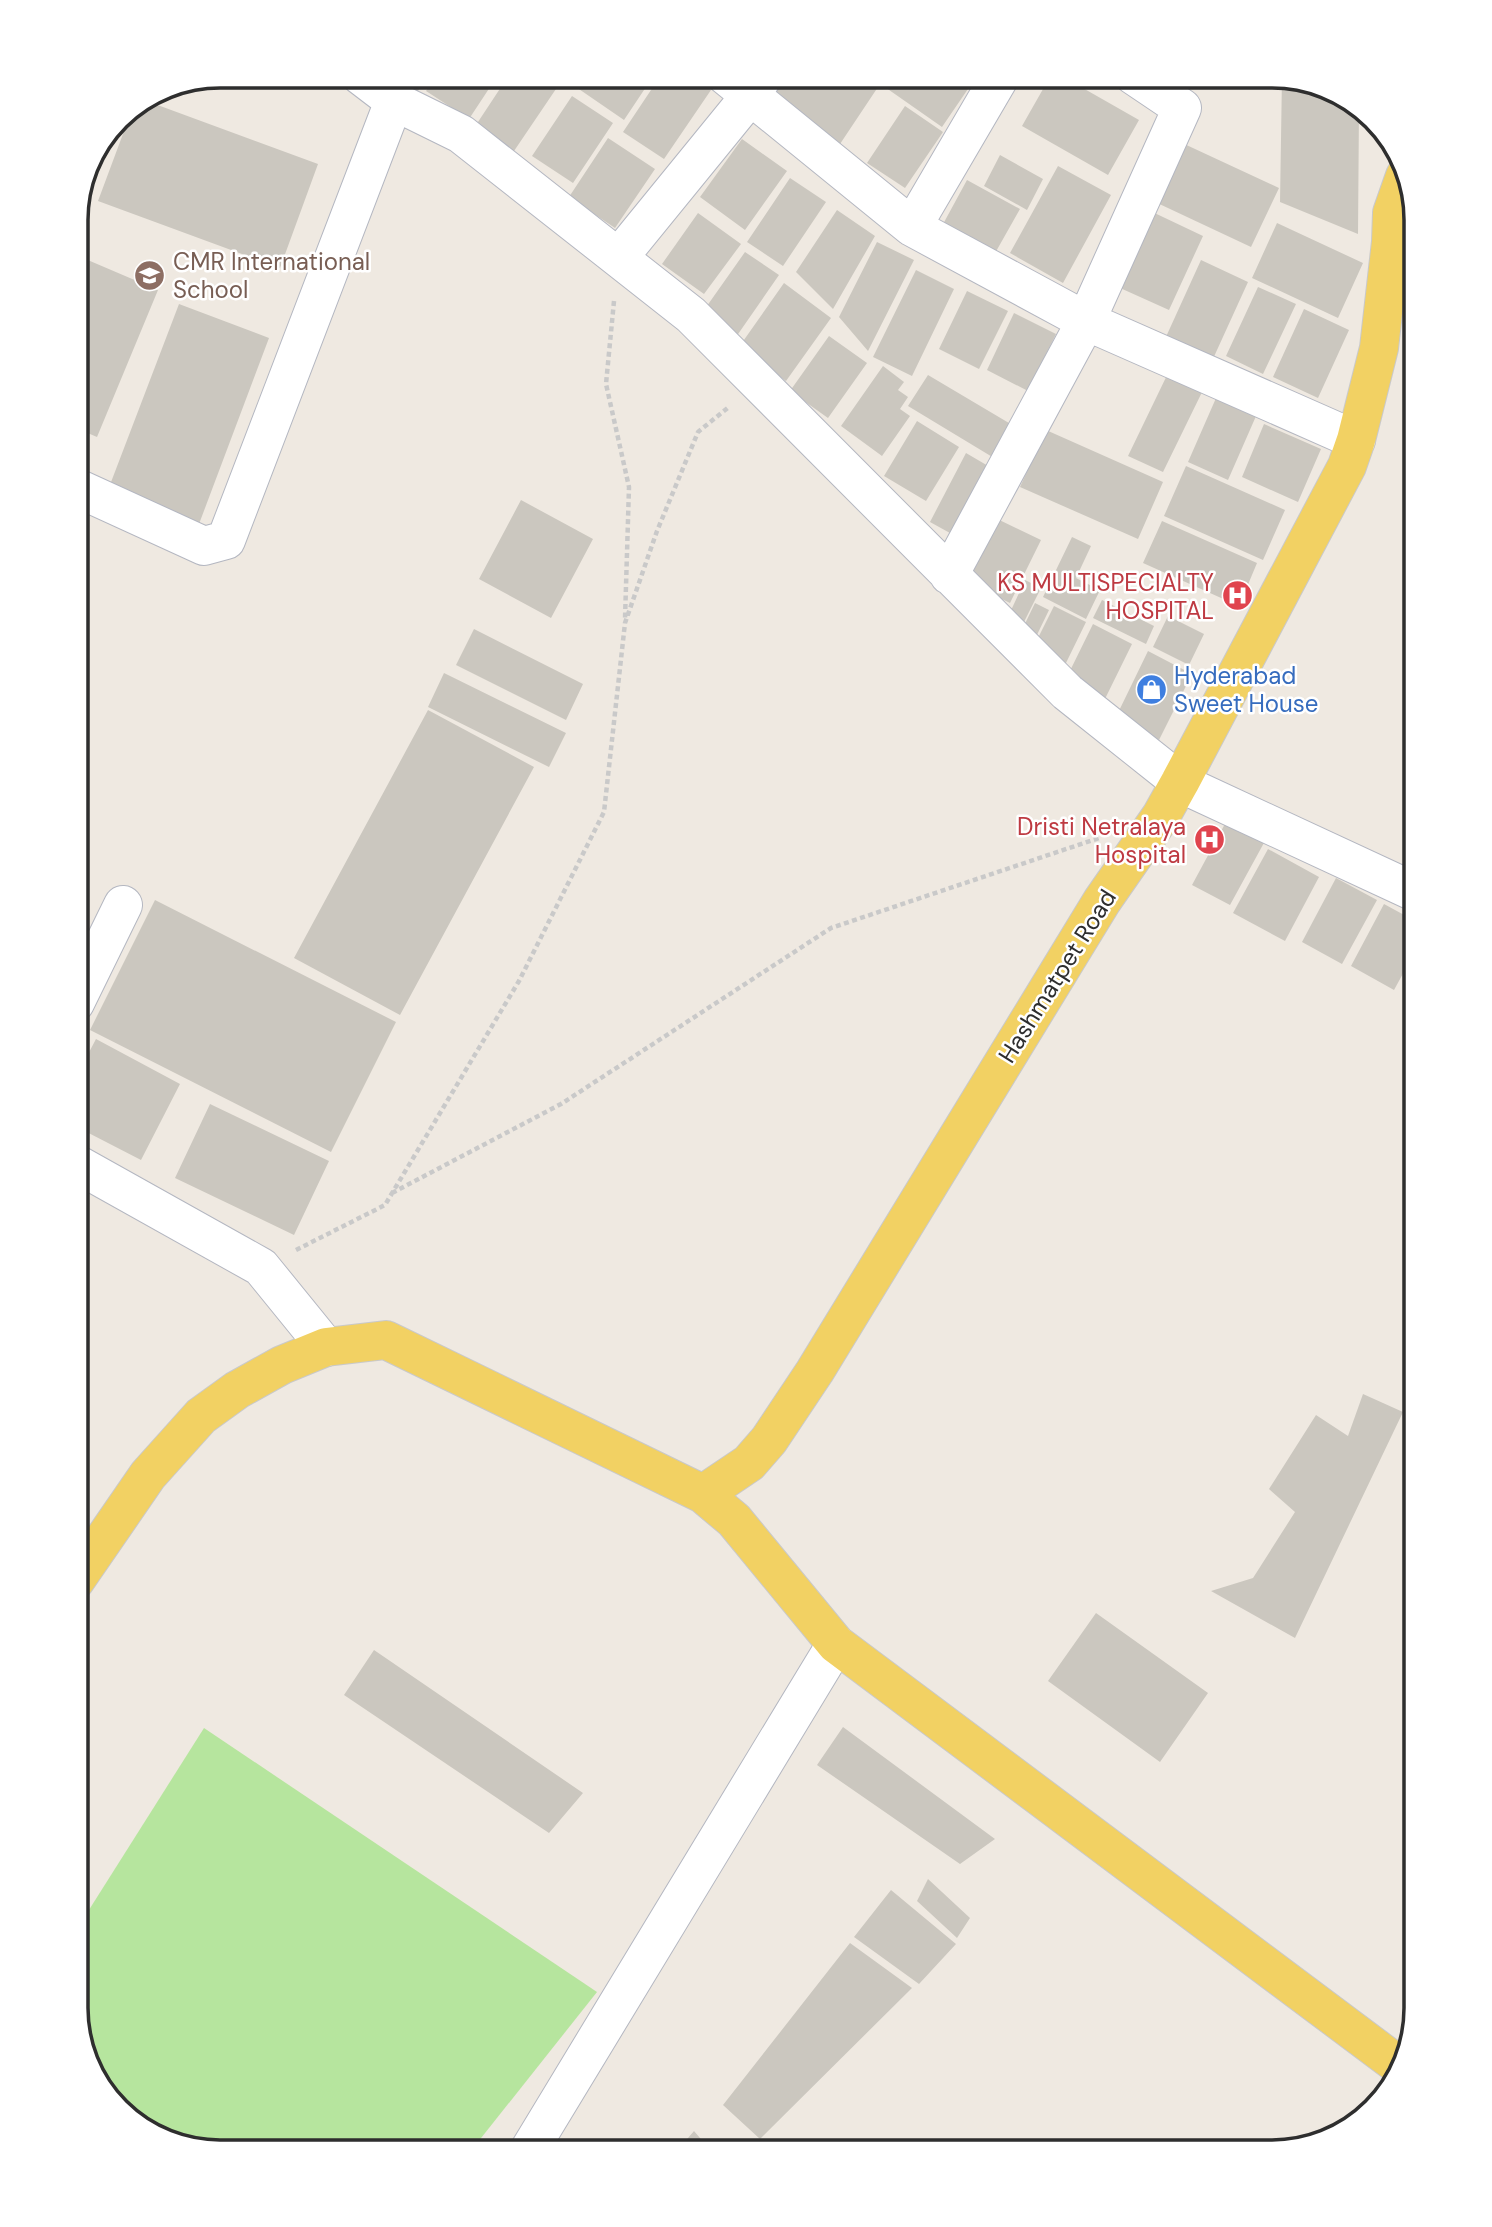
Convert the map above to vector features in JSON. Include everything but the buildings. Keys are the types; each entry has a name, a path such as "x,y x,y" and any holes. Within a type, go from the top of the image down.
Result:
{"main road":[{"name":"Hashmatpet Road","path":"734,1520 993,1120 1157,845 1188,786 1347,466 1379,348 1392,213 1401,188"},
{"name":"Hashmatpet Road","path":"703,1494 749,1463 769,1440 815,1371 1102,901 1161,816 1188,786 1345,514 1373,450 1400,357 1404,322"},
{"path":"88,1562 148,1475 201,1416 236,1390 282,1365 326,1347 386,1340 703,1494 734,1520 836,1644 1393,2061"}],"street":[{"path":"378,88 394,100 461,134 691,315 1067,692 1188,786 1404,887"},
{"path":"619,257 743,88"},
{"path":"754,88 912,227 1086,321 1356,440"},
{"path":"912,227 993,88"},
{"path":"949,575 1086,321 1182,108 1152,88"},
{"path":"88,493 204,546 226,540 394,100"},
{"path":"88,976 123,905"},
{"path":"88,1170 261,1267 326,1347"},
{"path":"536,2139 836,1644"}],"path":[{"path":"261,1267 385,1205 519,981 604,812 625,623 629,487 606,384 619,257"},
{"path":"625,623 657,531 698,432 759,382"},
{"path":"392,1194 561,1104 831,928 1161,816"}],"green space":[{"path":"204,1728 597,1992 480,2139 194,2137 177,2133 146,2117 126,2101 105,2074 92,2042 89,2025 88,1911"}],"place":[{"name":"CMR International School","path":"150,275"},
{"name":"KS MULTISPECIALTY HOSPITAL","path":"1237,596"},
{"name":"Hyderabad Sweet House","path":"1151,689"},
{"name":"Dristi Netralaya Hospital","path":"1209,840"}]}
